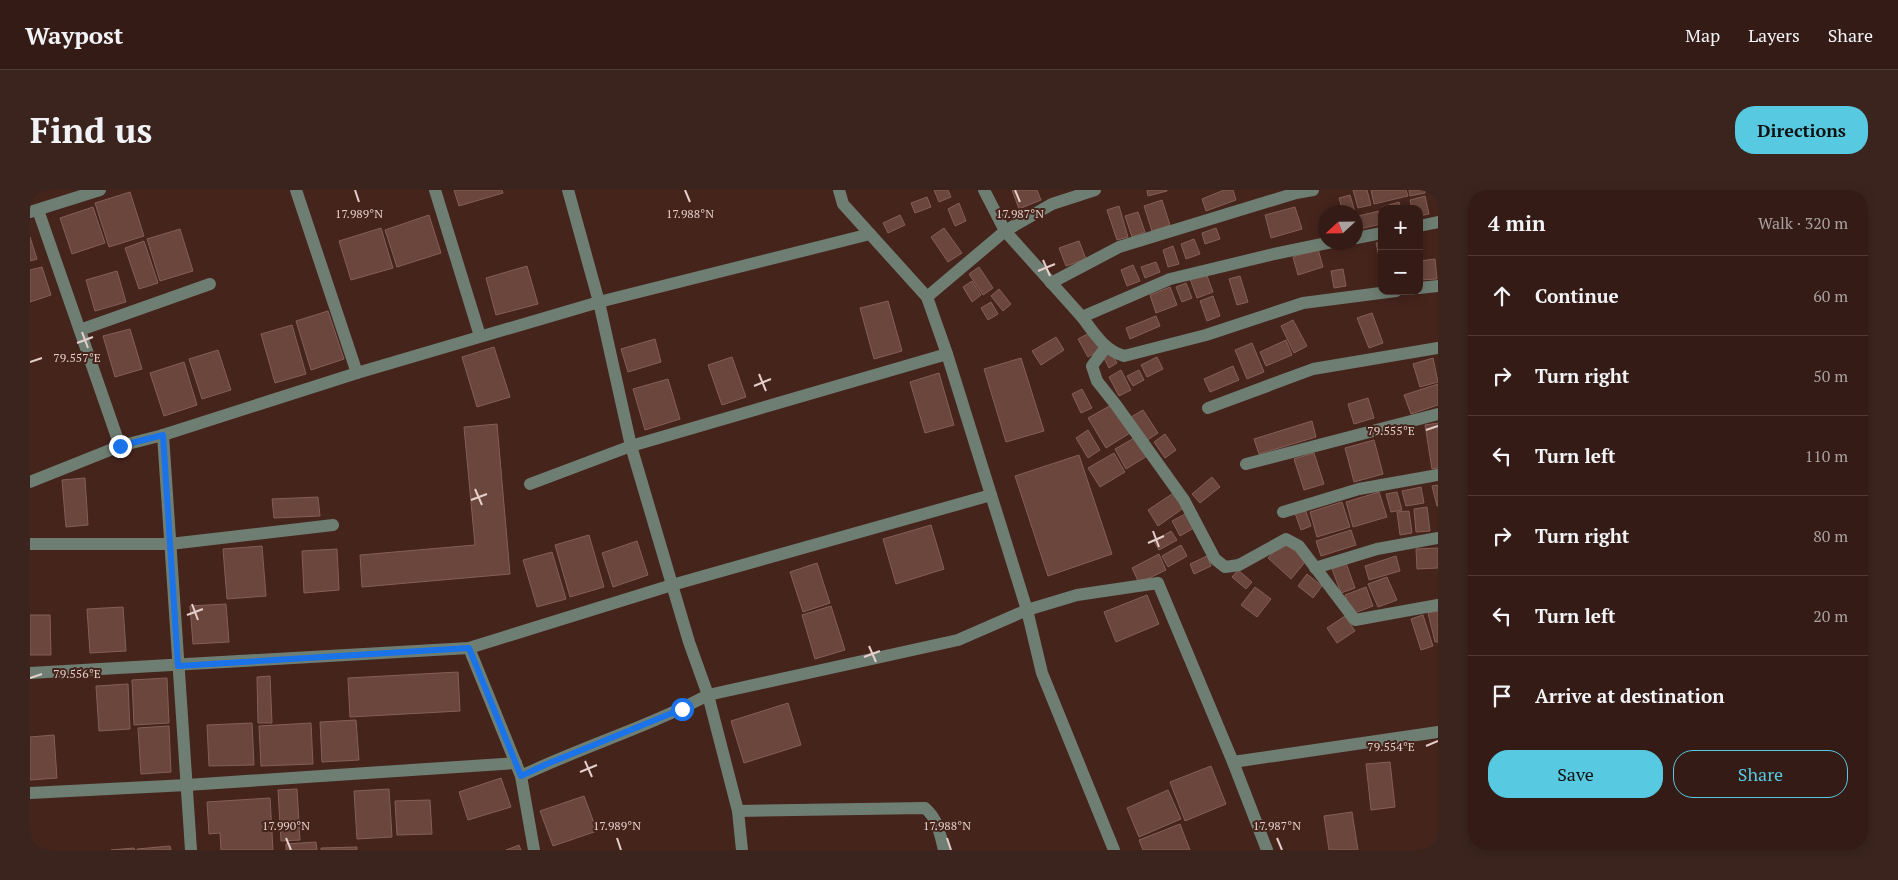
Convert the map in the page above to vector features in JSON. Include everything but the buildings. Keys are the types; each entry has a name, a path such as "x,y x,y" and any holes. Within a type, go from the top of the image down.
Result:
{"street":[{"path":"100,190 34,211 80,330 120,446"},
{"path":"296,190 357,373"},
{"path":"435,190 480,336"},
{"path":"568,190 599,302 631,446 689,642 708,695 738,811 742,850"},
{"path":"839,190 843,204 927,297 992,495 1027,610 1042,673 1114,850"},
{"path":"984,190 1005,231 1082,317 1106,347 1124,356 1206,334 1303,303 1378,293"},
{"path":"927,297 1005,231 1052,204 1095,190"},
{"path":"1051,282 1119,248 1270,201 1313,190"},
{"path":"1423,225 1438,222"},
{"path":"30,482 120,446 163,435 480,336 599,302 870,234"},
{"path":"1363,237 1378,234"},
{"path":"1082,317 1170,279 1318,245"},
{"path":"80,330 210,284"},
{"path":"1423,288 1438,286"},
{"path":"1106,347 1092,366 1097,380 1184,500 1215,560 1225,567 1239,565 1286,539 1299,546 1355,620 1438,605"},
{"path":"1208,408 1313,369 1438,348"},
{"path":"530,484 631,446 947,354"},
{"path":"1246,464 1438,414"},
{"path":"163,435 191,850"},
{"path":"1283,512 1360,488 1438,476"},
{"path":"30,673 469,648 672,584 992,495"},
{"path":"30,544 170,544 333,525"},
{"path":"1315,568 1378,548 1438,538"},
{"path":"521,776 682,709 708,695 958,640 1027,610 1077,595 1158,583 1233,762 1267,850"},
{"path":"469,648 521,776 534,850"},
{"path":"1233,762 1438,732"},
{"path":"30,793 187,785 516,763"},
{"path":"738,811 925,808 936,821 944,850"}],"route":[{"path":"120,446 163,435 178,666 469,648 521,776 682,709"}]}
